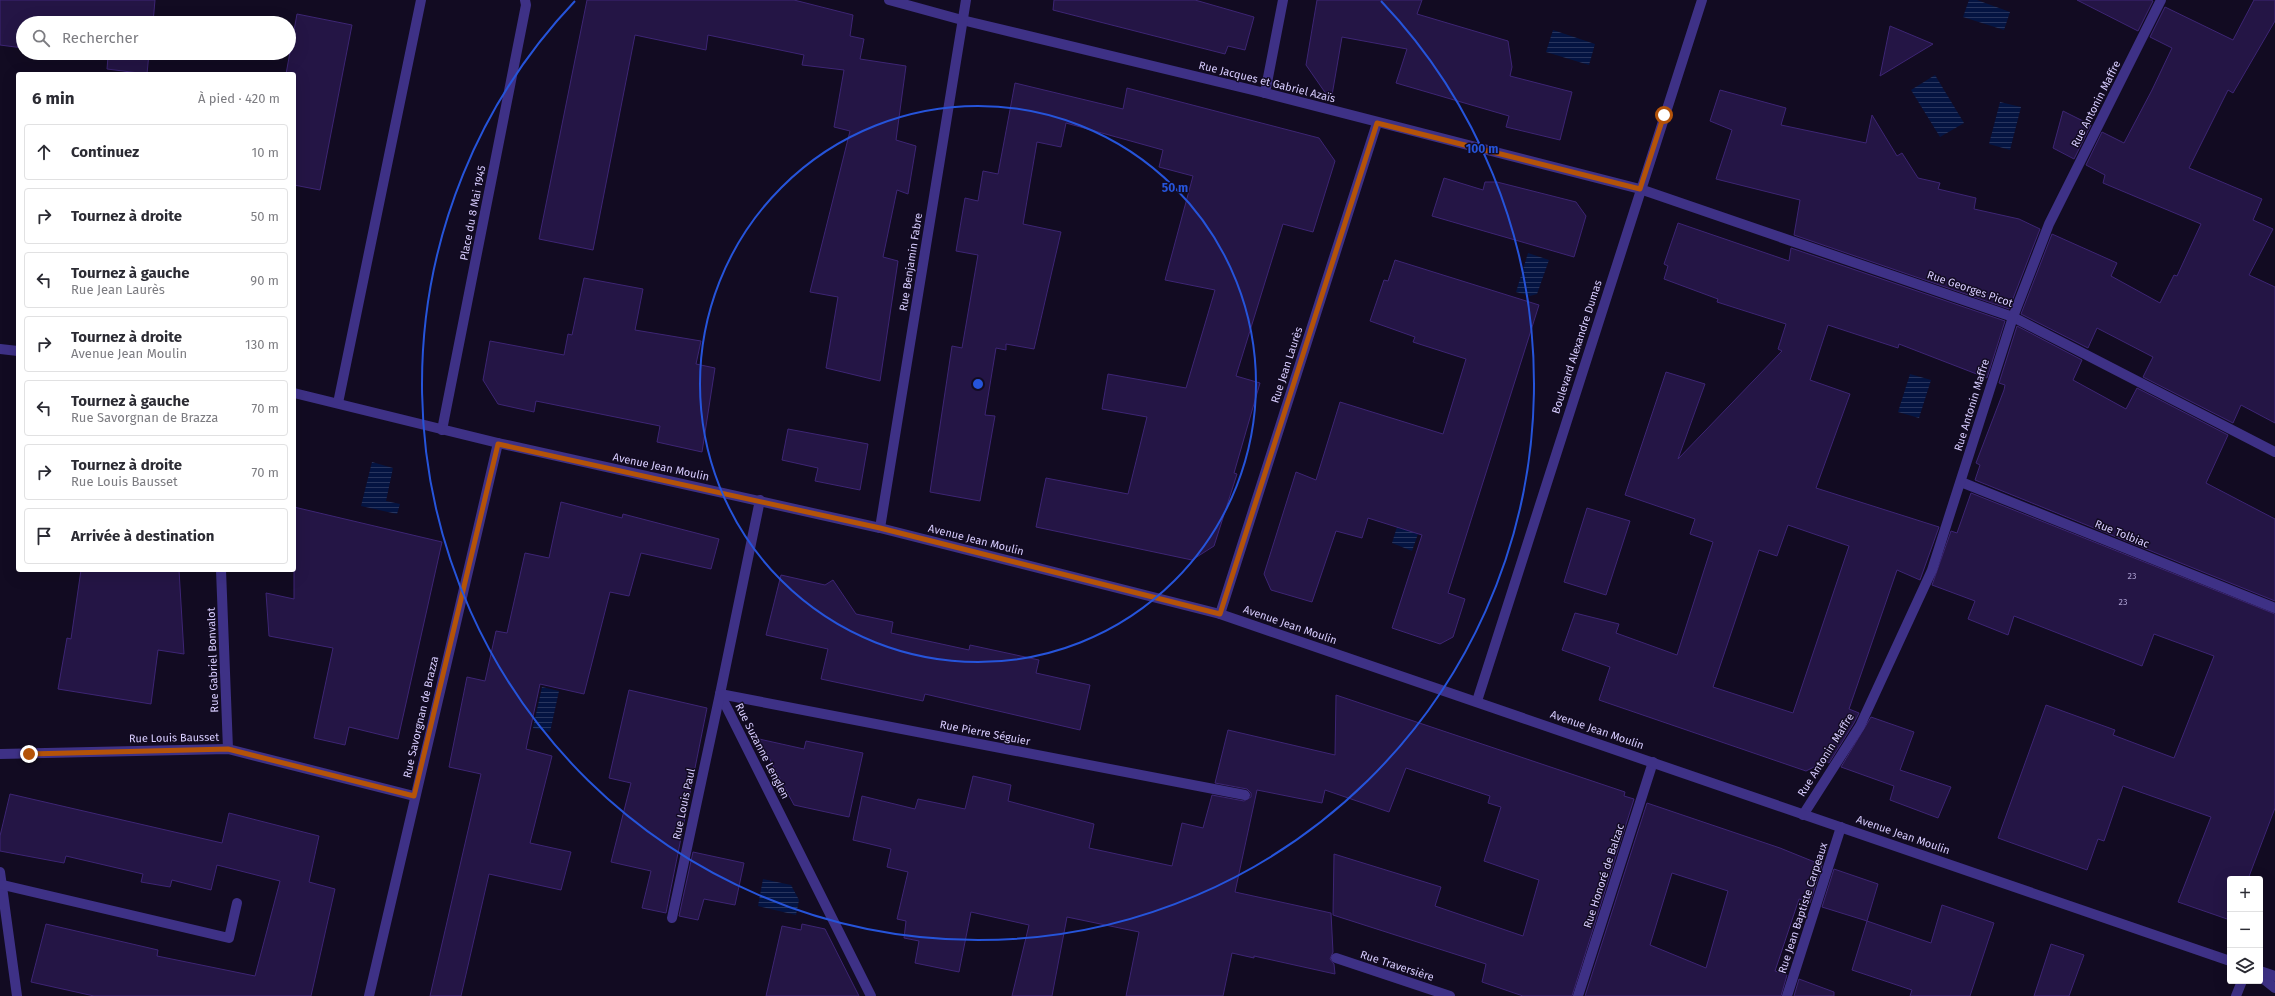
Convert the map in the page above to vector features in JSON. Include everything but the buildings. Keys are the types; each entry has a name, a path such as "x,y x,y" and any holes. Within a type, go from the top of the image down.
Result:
{"street":[{"path":"338,403 420,0"},
{"name":"Place du 8 Mai 1945","path":"442,430 526,5 525,0"},
{"name":"Rue Jacques et Gabriel Azaïs","path":"889,0 962,20 1265,93 1377,123 1640,189"},
{"name":"Rue Benjamin Fabre","path":"880,528 966,0"},
{"path":"1265,93 1283,0"},
{"name":"Boulevard Alexandre Dumas","path":"1477,702 1640,189 1702,0"},
{"name":"Rue Antonin Maffre","path":"1803,815 1860,726 1932,570 2012,317 2049,224 2161,0"},
{"name":"Rue Jean Laurès","path":"1220,614 1377,123"},
{"name":"Rue Georges Picot","path":"1640,189 2012,317 2275,452"},
{"path":"0,349 16,351"},
{"name":"Avenue Jean Moulin","path":"296,393 498,444 760,500 880,528 1220,614 2227,960"},
{"name":"Rue Savorgnan de Brazza","path":"369,996 414,796 498,444"},
{"name":"Rue Tolbiac","path":"1961,482 2275,608"},
{"path":"720,694 760,500"},
{"name":"Rue Gabriel Bonvalot","path":"221,572 228,749"},
{"name":"Rue Pierre Séguier","path":"720,694 1245,795"},
{"name":"Rue Louis Paul","path":"672,918 720,694"},
{"name":"Rue Suzanne Lenglen","path":"720,694 871,996"},
{"name":"Rue Louis Bausset","path":"0,754 228,749 414,796"},
{"name":"Rue Honoré de Balzac","path":"1578,996 1653,762"},
{"name":"Rue Jean Baptiste Carpeaux","path":"1787,996 1841,827"},
{"path":"0,872 3,885 17,996"},
{"path":"3,885 229,938 237,903"},
{"name":"Rue Traversière","path":"1336,958 1450,996"},
{"path":"2263,972 2275,976"},
{"path":"2263,978 2275,988"},
{"path":"2236,996 2241,984"}],"water":[{"path":"1969,0 1977,0 2010,12 2004,30 1963,17"},
{"path":"1553,30 1595,44 1589,65 1546,52"},
{"path":"1935,75 1964,123 1940,137 1911,90"},
{"path":"2000,102 2021,107 2010,150 1989,144"},
{"path":"1528,253 1549,260 1537,294 1530,296 1516,292"},
{"path":"1910,374 1931,380 1919,418 1898,412"},
{"path":"372,462 393,468 386,501 400,504 397,514 361,506"},
{"path":"1403,508 1425,514 1412,551 1392,543"},
{"path":"542,687 559,691 550,732 533,728"},
{"path":"763,879 791,885 799,900 796,915 758,906"}],"route":[{"path":"29,754 228,749 414,796 498,444 760,500 880,528 1220,614 1377,123 1640,189 1664,115"}]}
